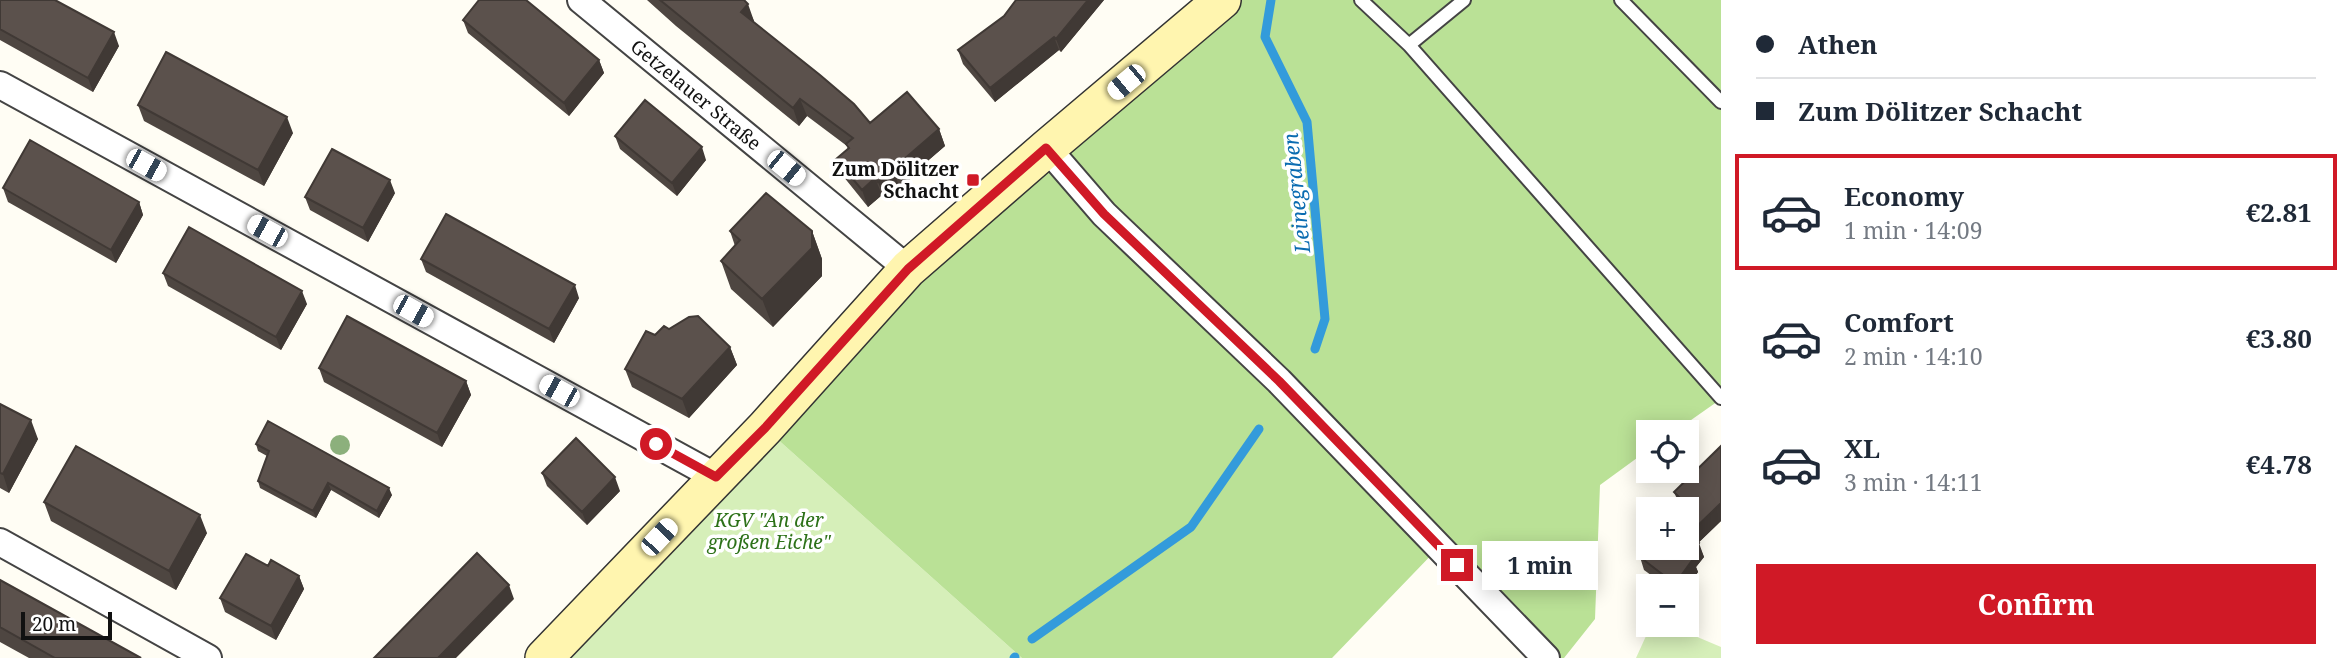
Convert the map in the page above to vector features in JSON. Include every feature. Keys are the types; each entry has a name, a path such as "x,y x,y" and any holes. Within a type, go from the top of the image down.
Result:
{"main road":[{"path":"544,658 765,428 908,269 1046,148 1223,0"}],"street":[{"name":"Getzelauer Straße","path":"581,0 908,269"},
{"path":"0,85 716,477"},
{"path":"1046,148 1104,214 1279,381 1546,658"},
{"path":"0,542 208,658"}],"lane":[{"path":"1361,0 1409,45 1721,398"},
{"path":"1409,45 1464,0"},
{"path":"1621,0 1721,102"}],"green space":[{"path":"1222,0 1721,0 1721,399 1691,420 1636,420 1636,459 1600,485 1595,619 1564,658 1546,658 1439,547 1332,658 1022,658 765,428"},
{"name":"KGV \"An der großen Eiche\"","path":"765,428 1022,658 544,658"},
{"path":"1646,637 1697,637 1721,647 1721,658 1636,658"}],"building":[{"path":"0,0 55,0 114,32 88,78 0,29"},
{"path":"479,0 526,0 599,60 564,103 463,20"},
{"path":"660,0 744,0 748,4 741,12 854,104 870,123 907,92 939,129 902,161 905,165 898,172 893,169 878,182 875,178 862,190 836,159 849,148 846,144 853,138 800,99 793,108"},
{"path":"1016,0 1088,0 1056,39 1054,37 990,88 958,50 1004,16"},
{"path":"166,52 287,117 258,170 138,105"},
{"path":"645,100 702,147 672,183 615,136"},
{"path":"30,140 139,202 111,250 3,188"},
{"path":"332,149 390,180 363,228 305,197"},
{"path":"766,193 812,231 812,248 762,299 721,261 740,240 730,231"},
{"path":"446,214 575,285 549,329 421,259"},
{"path":"189,227 302,291 276,337 163,273"},
{"path":"347,316 466,381 437,433 319,368"},
{"path":"698,316 730,347 682,399 625,369 646,331 655,335 664,326 669,329 689,317"},
{"path":"0,404 31,420 3,474 0,473"},
{"path":"268,421 389,488 377,511 328,483 313,511 258,481 269,451 256,444"},
{"path":"576,438 615,477 582,512 542,473"},
{"path":"76,446 200,515 169,571 44,502"},
{"path":"1721,446 1721,503 1699,524 1699,497 1679,497 1674,492 1683,483 1699,483 1699,468"},
{"path":"477,553 509,585 438,658 374,658"},
{"path":"246,554 268,566 271,560 299,576 271,626 220,598"},
{"path":"1644,560 1692,560 1682,574 1662,574"},
{"path":"0,580 141,658 55,658 0,627"}],"waterway":[{"name":"Leinegraben","path":"1271,0 1265,37 1307,122 1325,319 1315,349"},
{"name":"Leinegraben","path":"1032,639 1191,527 1259,429"}],"place":[{"name":"Zum Dölitzer Schacht","path":"973,180"}],"route":[{"path":"656,444 716,477 765,428 908,269 1046,148 1104,214 1279,381 1457,565"}]}
